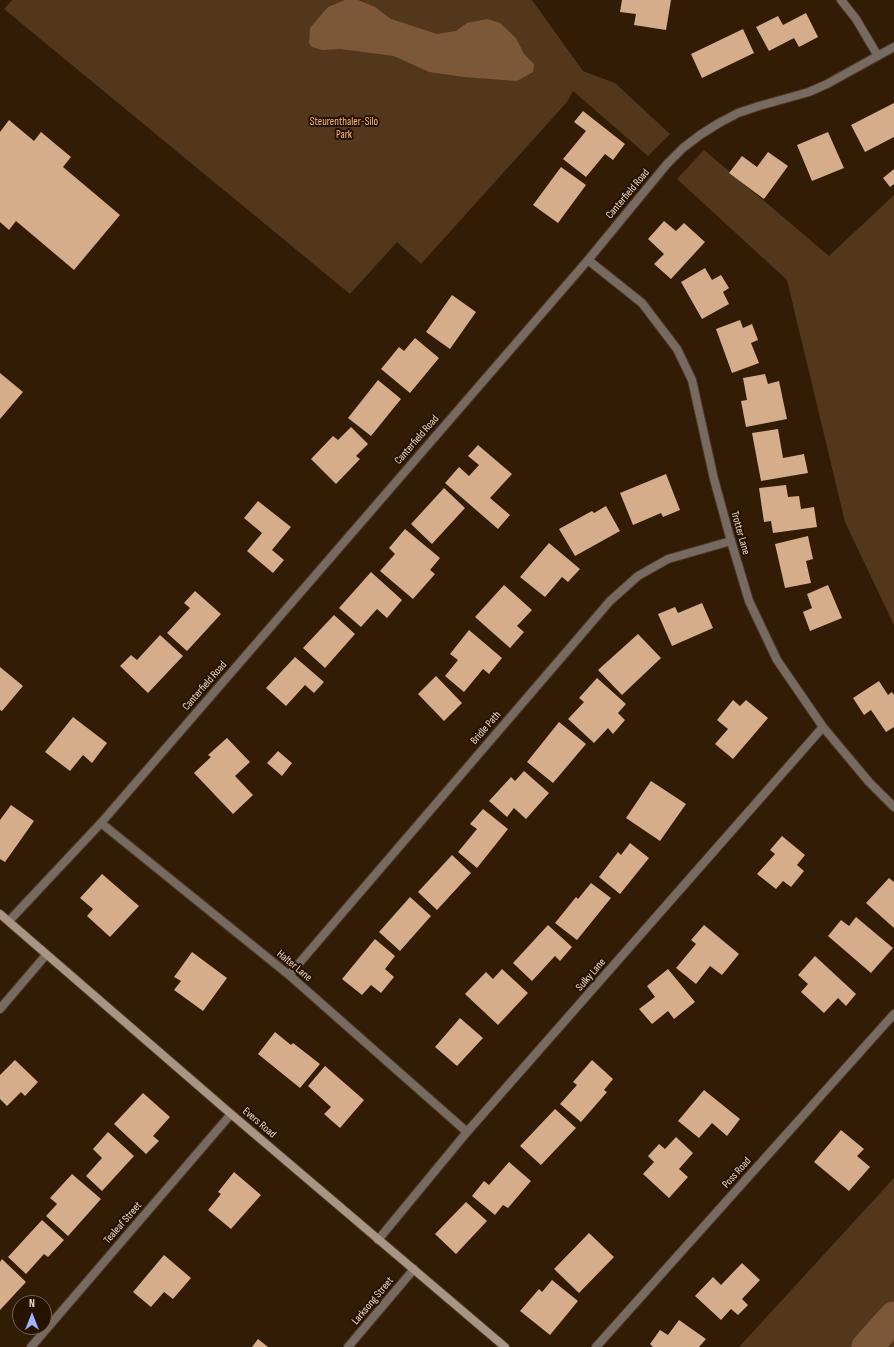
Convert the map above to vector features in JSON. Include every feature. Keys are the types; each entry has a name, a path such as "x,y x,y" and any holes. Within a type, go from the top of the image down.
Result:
{"main road":[{"name":"Evers Road","path":"0,914 231,1114 505,1347"}],"street":[{"path":"841,0 856,19 878,56"},
{"name":"Canterfield Road","path":"9,921 101,823 683,148 700,135 738,113 809,92 828,84 894,46"},
{"name":"Trotter Lane","path":"588,260 642,303 677,349 692,380 714,479 749,601 777,660 823,727 869,782 894,807"},
{"name":"Bridle Path","path":"289,975 610,600 638,576 668,559 731,541"},
{"name":"Sulky Lane","path":"378,1240 468,1132 823,727"},
{"name":"Halter Lane","path":"101,823 289,975 468,1132"},
{"path":"0,1009 46,955"},
{"name":"Poss Road","path":"596,1347 894,1014"},
{"name":"Tealeaf Street","path":"31,1347 231,1114"},
{"name":"Larksong Street","path":"348,1347 414,1269"}],"green space":[{"name":"Steurenthaler-Silo Park","path":"12,0 532,0 583,71 615,83 670,134 648,156 573,91 567,102 421,264 397,242 350,294 4,9"},
{"path":"704,150 829,256 894,195 894,625 845,522 787,280 677,179"},
{"path":"894,1178 894,1347 739,1347"}],"shaded area":[{"path":"345,0 358,0 375,7 391,19 437,34 456,31 467,23 487,19 500,23 516,38 524,54 534,64 533,72 517,81 464,77 429,72 394,56 340,49 322,50 312,47 309,43 310,28 328,7"}],"building":[{"path":"622,0 671,0 666,30 634,25 636,14 620,12"},
{"path":"806,13 818,37 799,47 794,38 769,51 756,27 778,16 783,25"},
{"path":"743,29 754,53 702,78 691,54"},
{"path":"894,103 894,137 865,152 851,125"},
{"path":"583,111 625,144 613,160 605,154 586,177 563,159 586,131 574,122"},
{"path":"9,120 34,141 41,132 71,157 63,167 120,215 74,270 16,221 9,230 0,222 0,132"},
{"path":"828,132 844,168 812,181 797,145"},
{"path":"768,152 788,166 764,199 729,173 742,156 757,167"},
{"path":"561,167 586,185 558,223 533,205"},
{"path":"894,169 894,184 890,187 883,178"},
{"path":"664,221 676,231 684,223 705,242 671,279 654,264 664,254 648,239"},
{"path":"705,268 712,280 721,275 729,288 723,292 729,304 702,319 681,282"},
{"path":"452,295 476,312 450,349 426,332"},
{"path":"740,320 743,328 752,324 758,340 751,343 759,363 732,373 716,329"},
{"path":"415,338 439,358 410,393 381,369 399,347 404,351"},
{"path":"0,373 23,392 0,419"},
{"path":"765,374 768,384 779,381 787,419 746,427 741,401 747,400 743,378"},
{"path":"378,380 401,399 371,436 348,418"},
{"path":"351,427 368,444 356,456 360,459 336,484 311,459 333,436 338,440"},
{"path":"778,429 783,458 804,454 808,473 761,481 752,433"},
{"path":"478,445 512,474 490,498 510,515 498,529 445,483 459,467 469,476 479,465 468,456"},
{"path":"666,474 680,510 663,517 661,513 633,525 620,493"},
{"path":"786,485 788,497 799,496 801,509 814,507 817,527 773,533 771,521 764,522 759,488"},
{"path":"444,488 465,508 432,544 411,524"},
{"path":"258,501 291,527 272,550 284,560 273,573 247,551 262,533 244,518"},
{"path":"606,506 620,531 575,556 559,529 592,511 594,513"},
{"path":"405,529 440,558 430,570 435,574 413,599 380,571 395,554 389,548"},
{"path":"808,536 813,559 806,561 811,583 785,588 775,544"},
{"path":"549,543 580,569 568,582 562,577 545,597 520,577"},
{"path":"371,572 402,600 387,618 377,609 361,627 339,608"},
{"path":"504,585 532,610 517,626 524,632 510,648 475,617"},
{"path":"828,585 842,618 810,631 803,612 812,608 807,594"},
{"path":"195,591 221,614 187,651 167,633 190,608 184,603"},
{"path":"702,603 713,628 672,646 658,614 675,607 678,613"},
{"path":"334,615 355,634 325,668 303,648"},
{"path":"469,630 502,658 489,674 483,669 464,692 445,676 458,660 450,654"},
{"path":"638,634 661,658 622,695 598,670"},
{"path":"160,635 183,656 148,693 120,666 131,655 137,660"},
{"path":"295,657 324,682 314,693 305,685 286,706 266,688"},
{"path":"0,667 23,686 2,711 0,710"},
{"path":"436,676 462,703 444,721 418,694"},
{"path":"597,678 626,704 618,713 625,720 613,734 608,728 594,743 568,719 584,702 579,698"},
{"path":"879,681 888,695 892,692 894,695 894,727 886,732 871,710 864,715 853,698"},
{"path":"733,700 740,706 746,700 768,718 733,759 715,744 728,729 717,720"},
{"path":"73,717 107,743 92,763 83,755 70,771 45,752"},
{"path":"559,722 586,744 553,783 527,762"},
{"path":"227,738 250,762 235,776 253,795 233,814 194,773 211,757 208,755"},
{"path":"278,751 292,763 282,776 267,763"},
{"path":"524,771 549,793 526,819 514,808 507,817 489,801 511,777 515,781"},
{"path":"651,781 686,804 660,841 626,818"},
{"path":"11,805 34,821 5,862 0,859 0,820"},
{"path":"483,809 508,829 477,868 458,852 477,829 470,824"},
{"path":"782,836 805,855 797,865 804,871 791,887 783,881 776,889 757,874 775,854 770,850"},
{"path":"630,843 649,858 620,894 599,877 618,852 621,855"},
{"path":"452,855 471,873 437,910 418,892"},
{"path":"102,874 139,906 110,937 87,916 93,909 80,898"},
{"path":"889,878 894,882 894,928 866,903"},
{"path":"591,883 611,898 577,940 555,923 576,897 578,899"},
{"path":"410,897 431,916 400,951 379,932"},
{"path":"856,917 893,948 871,973 828,936 841,920 849,926"},
{"path":"548,925 572,947 560,961 555,956 532,981 513,963"},
{"path":"704,925 739,954 722,975 710,966 696,984 676,968 696,944 691,940"},
{"path":"375,939 395,956 385,969 394,977 381,993 371,985 362,995 342,979"},
{"path":"192,952 227,978 203,1011 174,990 181,981 174,977"},
{"path":"815,956 856,994 846,1006 838,998 824,1013 801,992 808,984 798,975"},
{"path":"502,969 528,993 498,1025 465,994 486,972 493,979"},
{"path":"668,969 695,1002 674,1019 668,1011 652,1024 639,1009 655,997 647,986"},
{"path":"460,1018 483,1038 457,1066 435,1047"},
{"path":"275,1032 291,1045 293,1043 320,1064 300,1088 258,1054"},
{"path":"15,1060 38,1082 25,1096 21,1092 7,1106 0,1099 0,1075"},
{"path":"592,1060 613,1079 604,1090 607,1092 581,1122 560,1104 577,1085 573,1082"},
{"path":"325,1066 364,1100 340,1128 324,1114 331,1107 308,1086"},
{"path":"704,1090 740,1119 727,1136 712,1123 699,1138 678,1121"},
{"path":"143,1093 170,1117 153,1136 159,1141 146,1154 114,1124"},
{"path":"555,1109 576,1128 541,1165 520,1146"},
{"path":"841,1130 864,1149 857,1156 870,1167 849,1191 814,1162"},
{"path":"108,1132 134,1156 102,1191 86,1176 102,1158 93,1149"},
{"path":"676,1137 693,1153 679,1169 688,1177 669,1198 643,1174 654,1162 648,1156 659,1144 665,1149"},
{"path":"509,1162 531,1181 508,1208 503,1205 495,1215 472,1196 484,1181 489,1185"},
{"path":"234,1172 261,1195 231,1229 208,1210 221,1194 218,1192"},
{"path":"72,1174 101,1199 68,1236 46,1216 57,1204 50,1198"},
{"path":"466,1202 487,1221 456,1254 435,1234"},
{"path":"42,1220 64,1240 48,1257 44,1254 26,1274 8,1257"},
{"path":"589,1233 614,1257 579,1293 554,1269"},
{"path":"164,1255 191,1278 173,1299 164,1292 151,1307 133,1292"},
{"path":"2,1259 26,1282 14,1295 12,1295 12,1297 0,1310 0,1262"},
{"path":"742,1263 760,1280 742,1299 748,1305 738,1315 731,1309 721,1320 695,1296 713,1277 721,1285"},
{"path":"552,1280 578,1301 550,1335 520,1311 539,1289 542,1292"},
{"path":"679,1320 706,1339 699,1347 653,1347 650,1344 660,1330 668,1335"},
{"path":"258,1339 268,1347 252,1347"}],"waterway":[{"path":"867,1347 894,1317"}]}
